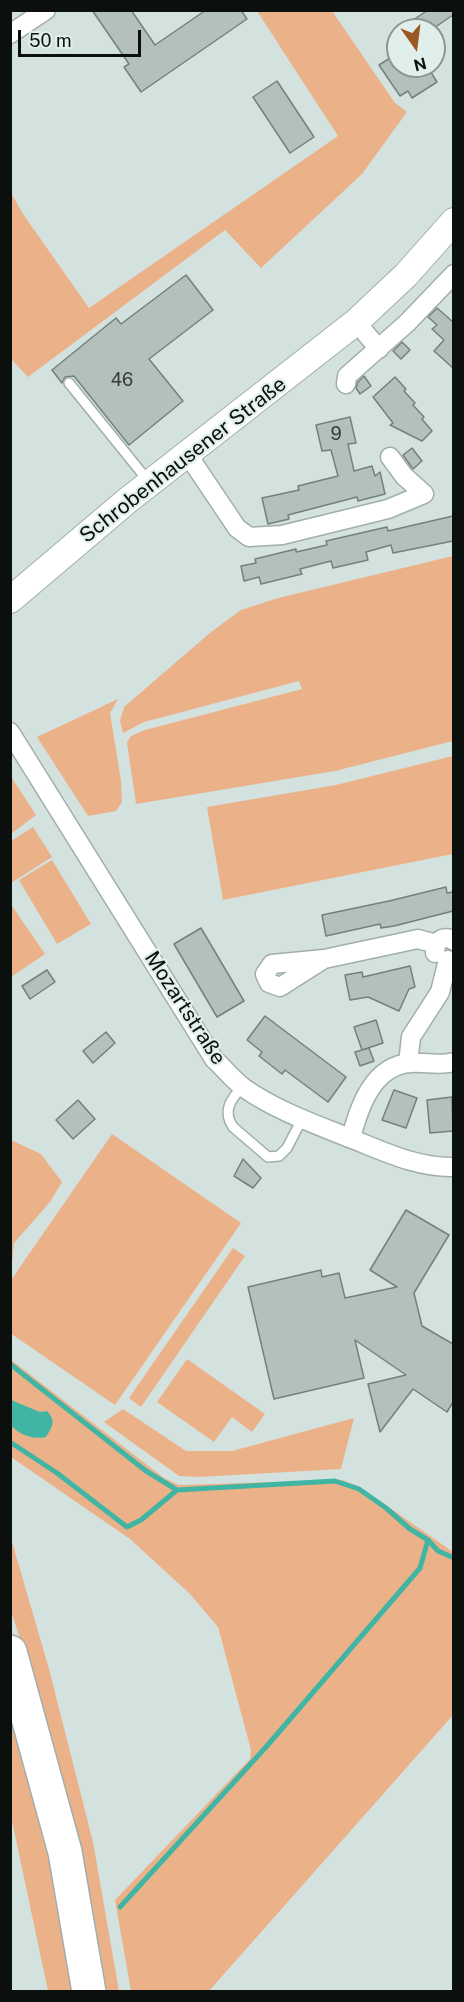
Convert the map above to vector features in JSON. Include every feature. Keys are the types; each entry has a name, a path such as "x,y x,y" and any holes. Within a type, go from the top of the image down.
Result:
{"highway":[{"path":"10,1652 65,1852 90,1992"}],"main road":[{"name":"Schrobenhausener Straße","path":"10,600 150,484 356,322 406,275 453,221"}],"street":[{"path":"10,34 46,10"},
{"path":"346,384 347,375 379,349 453,274"},
{"path":"356,322 379,349"},
{"path":"188,455 237,528 249,537 282,535 388,509 424,494 404,476 390,457"},
{"name":"Mozartstraße","path":"10,732 214,1059 242,1087 302,1119 401,1159 437,1167 453,1167"},
{"path":"324,959 417,939 445,943"},
{"path":"408,1063 411,1037 440,992 451,959 441,959 436,954 445,943"},
{"path":"351,1138 362,1102 370,1088 382,1076 408,1063 453,1062"}],"lane":[{"path":"69,383 150,484"},
{"path":"242,1087 232,1098 227,1113 229,1120 268,1157 279,1156 287,1148 302,1119"}],"shaded area":[{"path":"257,11 332,11 395,103 407,112 362,174 261,268 225,230 28,377 11,359 11,193 23,214 89,308 338,136"},
{"path":"453,556 453,741 335,771 136,804 127,743 131,736 145,730 302,689 299,681 144,722 123,733 120,721 124,707 211,632 241,610 278,598"},
{"path":"118,699 110,713 121,781 122,802 116,811 88,816 37,737"},
{"path":"453,756 453,854 223,900 207,807 336,785"},
{"path":"10,775 36,815 11,834 10,834"},
{"path":"33,827 52,857 11,883 11,841"},
{"path":"52,860 91,924 57,944 19,880"},
{"path":"10,903 45,954 11,977 10,977"},
{"path":"112,1134 241,1223 115,1405 10,1333 11,1280"},
{"path":"11,1140 41,1154 62,1182 50,1202 14,1243 11,1274"},
{"path":"233,1248 245,1256 141,1407 129,1398"},
{"path":"10,1359 164,1478 179,1485 342,1480 360,1487 453,1552 453,1715 209,1991 131,1991 115,1900 250,1759 251,1750 218,1627 190,1594 130,1539 11,1457"},
{"path":"187,1359 265,1414 252,1432 232,1417 214,1442 157,1402"},
{"path":"11,1400 40,1412 47,1411 52,1418 52,1424 46,1437 27,1436 11,1426"},
{"path":"123,1409 186,1451 232,1451 354,1418 341,1469 199,1477 179,1476 104,1422"},
{"path":"10,1535 49,1669 93,1842 119,1991 104,1991 32,1675 11,1611"},
{"path":"10,1697 51,1850 78,1991 48,1991 11,1816"}],"building":[{"path":"92,10 131,10 155,45 206,10 241,10 247,19 141,92 124,67 129,64"},
{"path":"428,10 453,10 453,15 446,20 416,18"},
{"path":"386,61 386,75 379,65"},
{"path":"388,78 434,78 437,82 412,98 408,91 400,96"},
{"path":"277,81 314,137 290,153 253,97"},
{"path":"186,275 213,310 149,359 183,401 129,445 74,376 65,377 62,383 52,370 116,318 121,324"},
{"path":"437,308 453,322 453,368 434,351 444,340 432,329 437,325 428,317"},
{"path":"402,342 410,350 401,359 393,351"},
{"path":"364,376 371,386 360,394 356,388"},
{"path":"395,377 406,389 404,391 415,403 413,405 424,417 422,419 432,431 422,441 390,425 393,423 373,397"},
{"path":"350,417 356,443 348,444 354,471 372,466 375,476 380,472 385,494 358,501 357,497 288,515 289,519 268,524 262,498 299,490 298,486 338,476 331,450 322,451 316,425"},
{"path":"412,448 422,461 413,469 403,455"},
{"path":"453,516 453,541 393,553 391,545 366,552 368,560 333,568 331,561 300,569 302,574 261,584 259,577 244,581 241,566 256,563 255,559 296,549 296,552 327,545 326,541 387,527 388,531"},
{"path":"446,887 447,893 453,892 453,911 394,926 381,928 380,924 326,936 322,915"},
{"path":"201,928 244,1001 217,1017 174,944"},
{"path":"410,966 415,987 409,989 399,1011 368,997 350,1000 345,975 362,972 363,977"},
{"path":"47,970 55,982 30,999 22,986"},
{"path":"265,1016 346,1077 328,1102 285,1070 282,1074 259,1056 262,1052 247,1040"},
{"path":"376,1020 383,1043 362,1050 354,1027"},
{"path":"106,1032 115,1043 93,1063 83,1051"},
{"path":"369,1048 374,1061 360,1066 355,1052"},
{"path":"394,1090 417,1098 406,1128 382,1120"},
{"path":"452,1097 453,1131 430,1133 427,1100"},
{"path":"78,1100 95,1119 73,1139 56,1120"},
{"path":"243,1159 261,1178 253,1188 234,1176"},
{"path":"406,1210 449,1235 414,1293 422,1326 453,1344 453,1402 447,1412 413,1389 380,1432 368,1384 406,1375 355,1340 364,1378 274,1399 248,1287 321,1270 322,1277 339,1273 345,1298 397,1287 370,1270"}],"waterway":[{"path":"10,1364 146,1471 177,1490"},
{"path":"10,1442 57,1473 127,1527 141,1520 177,1490 335,1481 359,1489 410,1529 428,1540 438,1551 454,1558"},
{"path":"120,1907 266,1747 420,1568 428,1540"}]}
